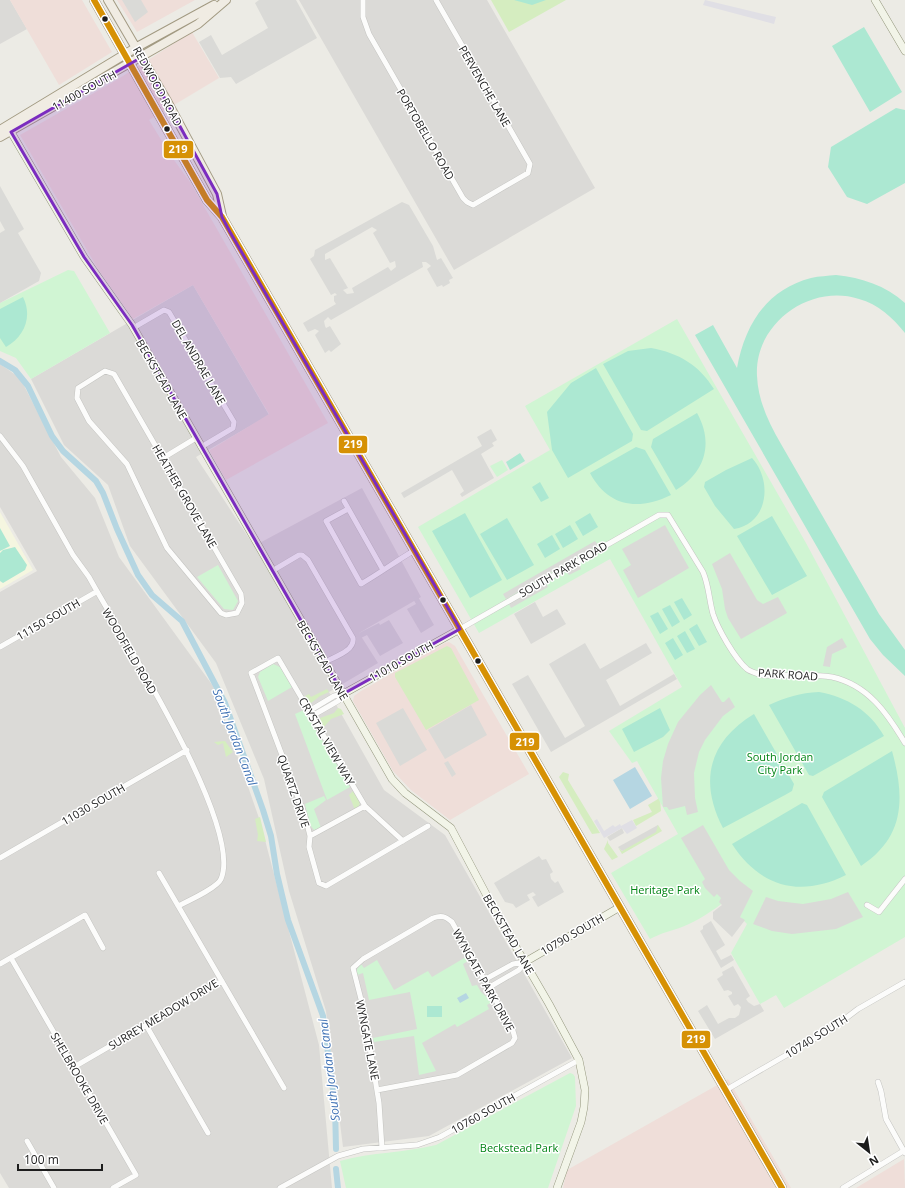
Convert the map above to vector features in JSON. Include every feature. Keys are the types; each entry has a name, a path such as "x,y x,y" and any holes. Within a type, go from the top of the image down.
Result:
{"main road":[{"name":"REDWOOD ROAD","path":"94,0 207,200 222,217 782,1188"},
{"name":"REDWOOD ROAD","path":"108,0 137,47 217,194 222,217"},
{"name":"11400 SOUTH","path":"1,126 124,54 225,0"},
{"name":"11400 SOUTH","path":"0,137 12,132 198,24 225,0"}],"street":[{"name":"PORTOBELLO ROAD","path":"363,0 363,17 369,34 465,200 473,204 528,173"},
{"name":"PERVENCHE LANE","path":"436,0 529,162 530,168 528,173"},
{"path":"875,0 905,51"},
{"name":"BECKSTEAD LANE","path":"12,132 81,251 133,328 392,779 405,793 452,828 487,897 579,1060 585,1090 582,1117 556,1188"},
{"name":"DEL ANDRAE LANE","path":"133,328 164,310 169,312 234,422 233,428 201,446"},
{"name":"HEATHER GROVE LANE","path":"105,371 109,371 114,374 163,458 241,594 242,603 240,609 232,615 224,615 167,548 128,464 89,421 77,398 78,388 105,371"},
{"name":"WOODFIELD ROAD","path":"0,436 23,466 73,555 96,592 186,750 205,792 221,836 224,862 220,881 178,906"},
{"path":"163,458 196,438"},
{"path":"344,501 384,570"},
{"path":"348,508 326,521 361,584 384,570 386,566 415,550"},
{"name":"SOUTH PARK ROAD","path":"460,629 654,518 663,514 668,515"},
{"name":"PARK ROAD","path":"668,515 705,577 717,622 742,664 752,672 761,675 831,677 861,689 886,713 905,743"},
{"path":"272,571 302,555 308,560 353,638 351,648 325,662"},
{"name":"11150 SOUTH","path":"0,647 96,592"},
{"name":"11010 SOUTH","path":"311,713 334,696 343,694 460,629"},
{"name":"CRYSTAL VIEW WAY","path":"251,673 278,658 365,806 403,841"},
{"name":"QUARTZ DRIVE","path":"251,673 305,816 310,836 309,847 320,883 326,886 428,826"},
{"name":"11030 SOUTH","path":"0,858 186,750"},
{"path":"310,836 365,806"},
{"name":"SURREY MEADOW DRIVE","path":"74,1067 222,981 159,873"},
{"path":"867,905 879,912 905,879"},
{"name":"10790 SOUTH","path":"484,980 513,964 525,962 620,907"},
{"path":"0,964 85,915 103,948"},
{"name":"WYNGATE LANE","path":"382,1148 377,1090 364,1010 353,968 362,959 433,918 439,916 446,917"},
{"name":"WYNGATE PARK DRIVE","path":"377,1090 457,1076 512,1043 515,1038 514,1032 452,922 446,917"},
{"name":"SHELBROOKE DRIVE","path":"10,958 136,1175 113,1188"},
{"name":"10790 SOUTH","path":"488,988 519,970 525,962"},
{"path":"222,981 284,1088"},
{"name":"10740 SOUTH","path":"726,1090 833,1028 858,1009 905,982"},
{"path":"146,1025 208,1133"},
{"name":"10760 SOUTH","path":"280,1188 338,1156 363,1149 417,1145 440,1137 579,1060"},
{"path":"843,1188 905,1151 886,1119 878,1082"},
{"path":"27,1141 54,1188"}],"highlighted area":[{"path":"142,57 217,194 222,217 230,232 460,629 343,694 132,325 84,257 11,132"}],"shaded area":[{"path":"0,0 10,0 27,29 0,44"},
{"path":"10,0 82,0 112,52 59,85"},
{"path":"117,0 195,0 137,32"},
{"path":"122,0 141,0 148,12 135,22"},
{"path":"259,0 296,0 317,38 236,84 231,77 220,78 199,42 211,35 222,55 268,28 255,3"},
{"path":"299,0 487,0 595,188 454,270"},
{"path":"705,0 776,17 774,24 703,5"},
{"path":"192,32 219,78 149,120 171,156 190,182 328,423 226,480 210,450 269,414 193,285 133,319 98,269 20,135 115,81"},
{"path":"0,186 24,229 18,233 41,273 39,281 0,303 0,233 5,230 0,221"},
{"path":"402,202 409,205 433,246 437,260 441,258 453,278 449,280 450,283 443,287 442,285 437,287 427,269 431,266 426,262 422,262 423,267 331,320 328,317 324,321 325,326 326,328 330,326 341,344 331,352 329,350 325,353 315,335 319,331 315,329 308,332 303,323 336,304 334,301 334,296 337,295 335,293 331,295 310,259 314,256 315,250","holes":["372,227 377,230 373,233 390,263 395,261 396,267 391,271 388,267 352,288 354,293 347,294 343,290 348,288 330,258 325,260 325,254"]},
{"path":"193,285 269,415 196,457 254,546 362,488 421,597 359,633 378,663 329,692 384,790 445,835 572,1058 429,1136 343,1147 326,1011 289,891 264,779 216,663 130,546 108,485 64,445 31,379"},
{"path":"0,364 20,378 61,457 95,498 119,557 213,686 260,821 319,1045 332,1188 9,1188 0,1173 0,592 37,571 0,507"},
{"path":"491,429 497,440 492,443 494,446 481,454 494,478 462,497 460,494 464,491 452,470 404,498 401,493 482,446 477,437"},
{"path":"0,512 33,570 0,589"},
{"path":"665,525 689,568 638,598 623,570 631,565 622,549"},
{"path":"595,541 598,545 506,599 503,594"},
{"path":"730,553 757,600 763,604 778,597 787,613 741,639 728,618 722,589 712,564"},
{"path":"579,564 581,569 569,575 566,571"},
{"path":"546,583 548,587 511,608 509,604"},
{"path":"417,595 434,625 421,633 407,609 416,604 412,597"},
{"path":"535,602 543,617 557,609 566,624 531,644 514,614"},
{"path":"389,620 403,643 380,656 367,635 361,638 359,633 379,623 380,625"},
{"path":"842,638 847,647 832,654 830,667 823,666 827,647"},
{"path":"449,642 455,646 529,774 450,820 411,790 393,771 353,701 354,696 361,691"},
{"path":"585,643 600,669 646,643 652,653 606,680 620,706 674,674 677,679 551,752 512,684 528,675 565,738 585,726 549,664"},
{"path":"711,685 722,702 729,697 735,707 723,716 705,740 699,752 694,773 695,798 698,812 687,815 685,806 669,810 667,807 663,807 661,778 663,761 668,744 678,722 700,695"},
{"path":"471,705 487,735 445,759 428,730"},
{"path":"403,708 427,750 400,766 376,723"},
{"path":"448,761 456,774 452,777 444,763"},
{"path":"597,819 604,831 613,825 615,827 620,824 621,826 632,820 637,828 627,834 622,828 604,838 594,821"},
{"path":"658,825 656,832 622,851 618,847"},
{"path":"703,825 729,870 753,891 740,917 745,920 732,937 713,919 713,912 722,905 719,902 721,898 717,894 714,897 705,888 702,882 705,879 681,838"},
{"path":"622,828 624,833 610,841 607,837"},
{"path":"539,856 542,860 546,859 553,872 550,874 551,879 555,883 558,881 564,892 538,907 532,897 536,895 533,892 527,895 530,900 516,908 513,904 505,902 494,883"},
{"path":"848,892 863,917 836,929 792,934 772,931 753,924 766,897 778,901 803,904 831,899"},
{"path":"711,921 725,945 716,951 721,960 731,955 734,960 721,968 700,931 703,929 703,926"},
{"path":"469,963 475,973 477,985 473,985 469,971 465,965"},
{"path":"733,966 750,996 746,999 748,1002 754,1006 760,1004 764,1011 715,1039 698,1011 707,1005 718,1024 739,1015 741,1007 738,1004 734,1006 728,996 732,994 732,992 728,990 724,991 717,979 723,975 722,972"},
{"path":"728,1079 791,1188 563,1188 567,1170"},
{"path":"904,1159 905,1188 856,1188"}],"green space":[{"path":"491,0 566,0 509,32"},
{"path":"514,0 546,0 532,5"},
{"path":"864,27 902,92 870,112 832,46"},
{"path":"896,108 905,110 905,183 867,204 847,197 828,167 831,147"},
{"path":"68,270 74,271 110,333 31,379 16,358 0,351 0,303"},
{"path":"836,275 873,283 889,291 905,303 905,333 885,312 866,301 841,296 822,297 805,302 789,312 775,324 765,339 759,357 757,376 759,394 768,420 777,436 879,614 905,650 905,676 883,655 870,639 695,335 713,325 737,368 746,337 752,324 760,311 770,300 795,284 814,277"},
{"path":"23,297 27,312 25,326 18,338 6,347 0,338 0,309"},
{"name":"South Jordan City Park","path":"677,319 806,543 905,728 905,937 784,1008 776,995 760,1004 731,953 747,924 725,901 693,922 650,939 611,873 678,834 637,761 632,763 609,731 682,687 610,559 479,633 418,527 550,450 525,406"},
{"path":"651,348 671,353 687,361 702,373 714,389 647,431 641,430 603,364 628,351"},
{"path":"596,368 633,434 632,441 568,478 552,450 547,412 571,383"},
{"path":"697,413 705,435 704,456 694,475 676,490 651,447 653,439"},
{"path":"636,447 645,450 671,495 647,503 625,503 606,493 597,484 590,473"},
{"path":"520,453 525,461 510,470 506,462"},
{"path":"752,458 759,467 763,478 764,500 754,519 745,525 734,529 715,506 704,487 705,482"},
{"path":"502,460 508,470 497,477 490,466"},
{"path":"540,482 549,498 541,502 532,487"},
{"path":"465,513 502,580 470,598 432,531"},
{"path":"590,513 598,527 583,536 575,522"},
{"path":"772,516 807,576 772,595 737,536"},
{"path":"507,518 534,565 507,580 480,534"},
{"path":"570,525 578,539 563,548 555,534"},
{"path":"0,528 10,546 0,551"},
{"path":"552,535 560,549 545,558 537,544"},
{"path":"15,547 27,565 25,570 3,583 0,581 0,553 3,550"},
{"path":"218,565 238,601 233,610 224,609 197,577"},
{"path":"682,598 692,615 684,620 674,602"},
{"path":"670,605 680,622 672,627 662,609"},
{"path":"658,612 668,629 660,634 650,616"},
{"path":"697,624 707,642 699,646 689,629"},
{"path":"685,631 695,649 687,653 677,636"},
{"path":"673,638 683,655 675,660 665,643"},
{"path":"447,646 451,648 479,700 426,730 395,677 395,673"},
{"path":"273,664 280,667 292,687 268,701 258,677 260,672"},
{"path":"327,689 329,692 320,696 311,703 305,696 309,694 311,697"},
{"path":"819,692 839,697 857,706 872,719 884,736 813,776 809,775 769,705 793,696"},
{"path":"338,708 341,709 344,714 331,719 323,728 320,718 334,713"},
{"path":"660,708 670,730 663,737 634,752 622,729"},
{"path":"304,710 350,787 327,800 295,714"},
{"path":"754,714 794,784 792,791 723,828 711,795 710,779 712,764 726,737 738,725"},
{"path":"225,741 233,752 226,757 223,743 218,745 214,742"},
{"path":"892,751 899,785 900,800 898,815 894,829 886,842 875,855 861,866 822,797 824,792"},
{"path":"563,772 569,774 568,780 600,833 592,834 559,777"},
{"path":"659,784 661,811 636,826 633,820 652,812 648,805 658,799"},
{"path":"353,791 360,802 359,806 355,810 349,795"},
{"path":"324,796 326,800 314,809 321,828 314,830 310,825 305,804"},
{"path":"802,803 807,805 846,875 829,882 813,886 797,887 782,884 768,879 755,870 743,859 732,844"},
{"path":"260,817 266,842 257,841 258,835 255,819"},
{"path":"658,825 662,831 622,854 618,847 622,851"},
{"path":"608,840 608,843 618,857 612,860 604,849"},
{"path":"466,957 468,961 463,964 472,986 477,985 481,992 492,1002 487,1005 489,1009 457,1027 455,1024 422,1043 436,1071 419,1075 414,1036 374,1042 373,1038 417,1029 410,992 369,1000 363,973 357,975 357,969 361,964 364,968 377,960 394,990 428,971 432,977"},
{"path":"427,1006 442,1006 442,1017 427,1017"},
{"name":"Beckstead Park","path":"570,1073 575,1077 576,1106 548,1188 346,1188 340,1161 436,1145"}],"water":[{"path":"635,767 652,796 630,809 613,780"},
{"path":"466,993 469,998 460,1003 457,998"}],"waterway":[{"name":"South Jordan Canal","path":"0,361 15,370 28,386 52,436 63,451 96,481 103,493 117,529 138,575 152,595 182,621 225,703 271,836 277,874 288,920 323,1016 335,1105 336,1149"},
{"name":"South Jordan Canal","path":"336,1169 338,1188"}],"transit line":[{"name":"219","path":"94,0 207,200 222,217 782,1188"}],"park label":[{"name":"Heritage Park","path":"665,889"}]}
